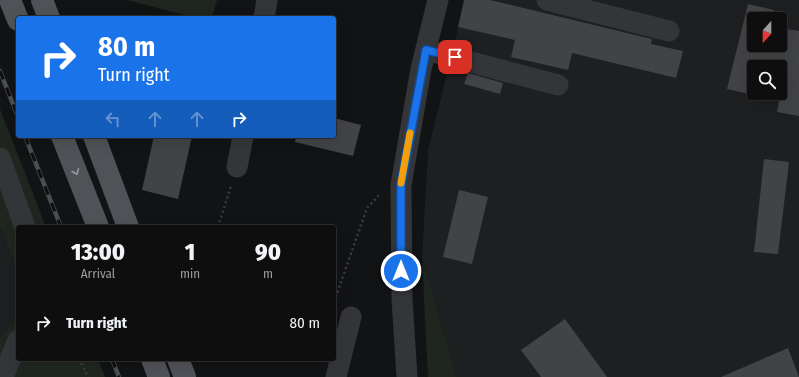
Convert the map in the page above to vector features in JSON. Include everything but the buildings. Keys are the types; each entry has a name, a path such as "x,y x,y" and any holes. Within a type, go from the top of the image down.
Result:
{"main road":[{"path":"10,0 16,16"},
{"path":"42,0 49,16"},
{"path":"63,138 97,225"},
{"path":"95,138 127,225"},
{"path":"153,361 159,377"},
{"path":"179,361 185,377"}],"street":[{"path":"264,16 268,0"},
{"path":"406,377 402,299 401,185 426,50 438,0"},
{"path":"547,0 669,31"},
{"path":"426,50 558,85"},
{"path":"237,167 243,138"},
{"path":"0,158 24,225"},
{"path":"336,377 351,317"},
{"path":"3,377 16,345"}],"path":[{"path":"219,225 237,167"},
{"path":"336,296 367,208 382,192 401,185"},
{"path":"80,361 88,377"}],"shaded area":[{"path":"127,0 217,0 213,16 188,16"},
{"path":"465,0 799,0 799,377 457,377 422,258 428,151"},
{"path":"0,109 45,225 16,225 16,267 0,227"},
{"path":"0,227 16,267 16,318 0,338"},
{"path":"422,258 457,377 428,377"},
{"path":"16,318 16,361 99,361 105,377 0,377 0,338"}],"railway":[{"path":"0,71 16,112"},
{"path":"26,138 60,225"},
{"path":"113,361 119,377"}],"slow traffic":[{"path":"401,183 410,133"}],"route":[{"path":"401,271 401,185 421,69 426,50 455,57"}]}
